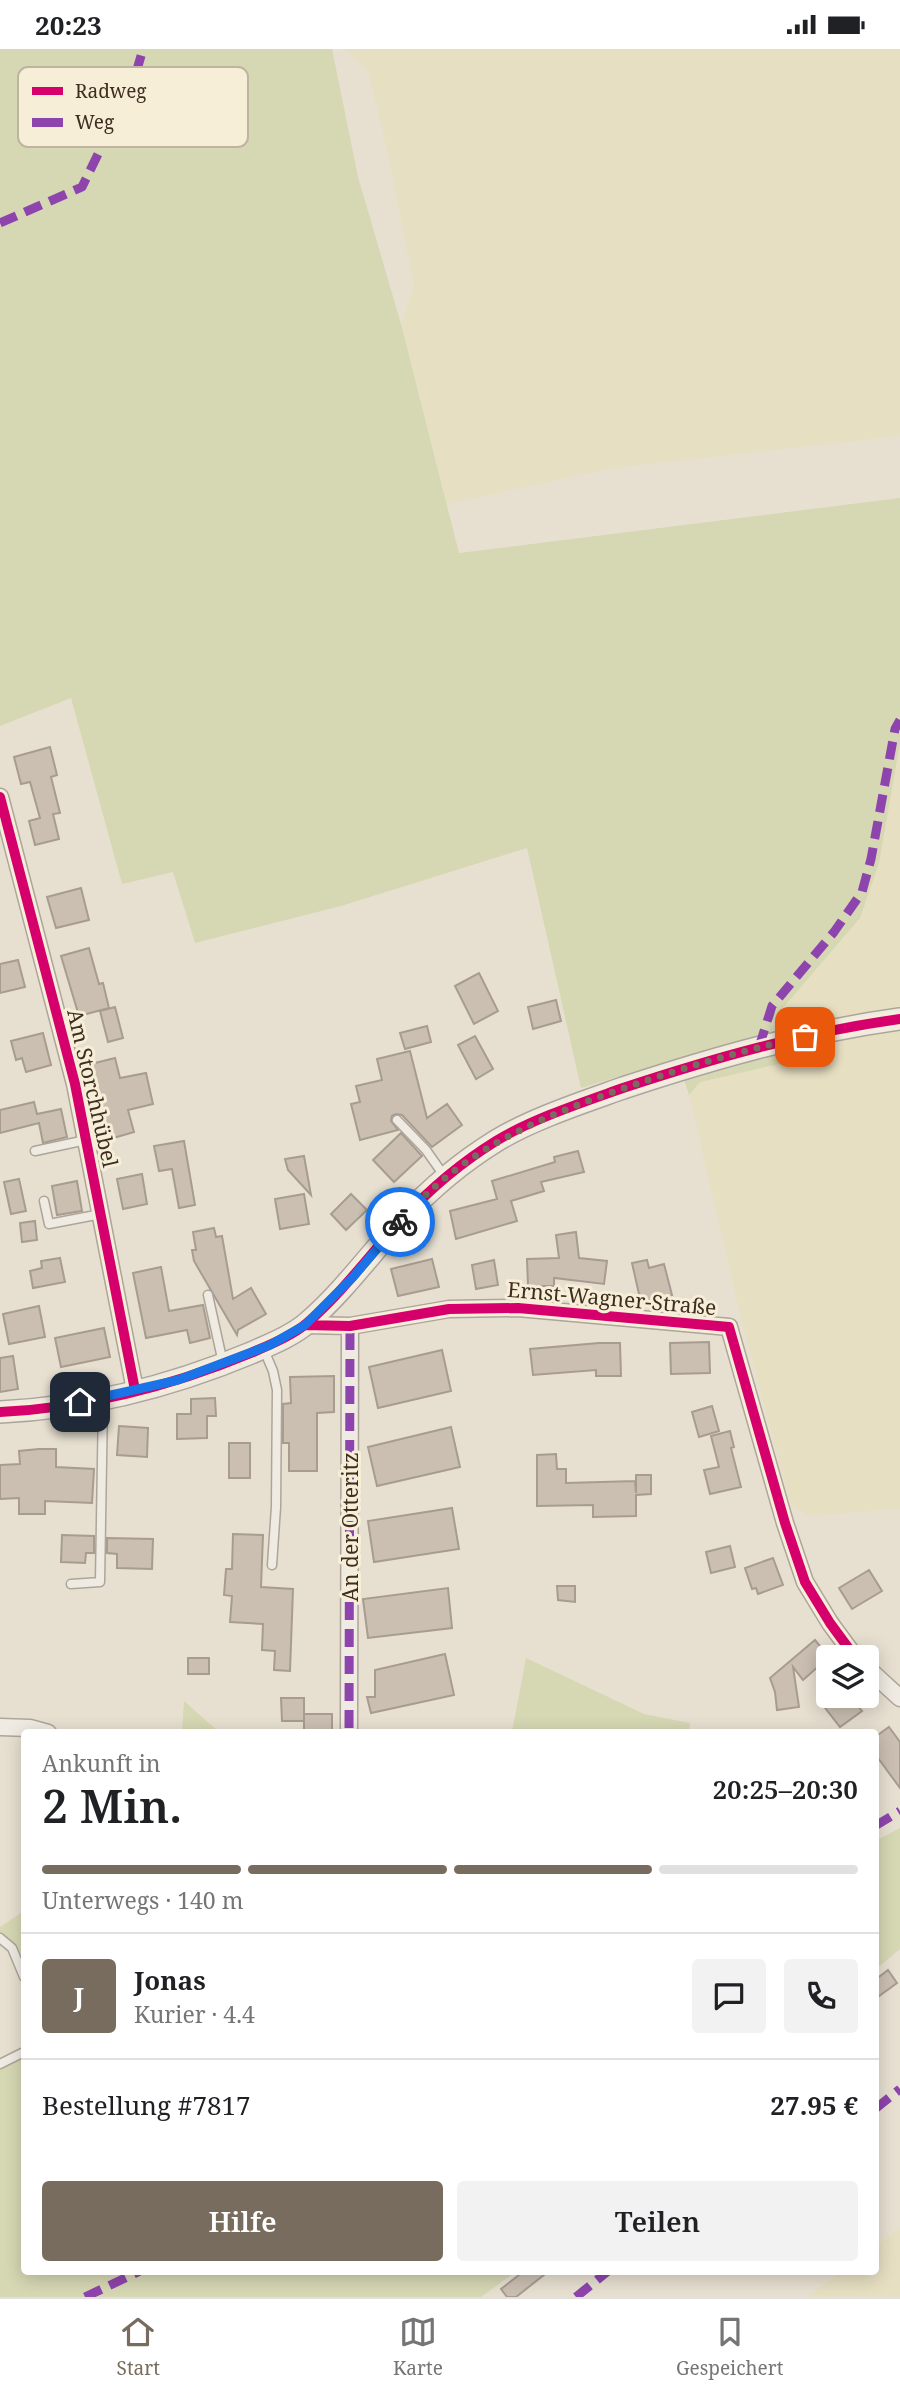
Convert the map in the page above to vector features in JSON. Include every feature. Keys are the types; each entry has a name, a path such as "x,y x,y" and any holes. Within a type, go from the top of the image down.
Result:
{"street":[{"name":"Am Storchhübel","path":"0,797 75,1084 135,1390"},
{"path":"0,1412 58,1407 178,1380 262,1348 305,1325 353,1277 403,1218 445,1177 498,1139 574,1105 680,1069 759,1047 900,1019"},
{"name":"Ernst-Wagner-Straße","path":"305,1325 350,1326 449,1308 518,1308 729,1327 785,1523 805,1582 846,1645"},
{"name":"An der Otteritz","path":"349,1728 350,1326"},
{"path":"879,1679 900,1698"},
{"path":"0,1727 34,1729"}],"lane":[{"path":"397,1120 426,1150 445,1177"},
{"path":"35,1151 86,1140"},
{"path":"44,1201 49,1224 101,1214"},
{"path":"208,1295 223,1364"},
{"path":"262,1348 273,1371 277,1390 276,1507 272,1565"},
{"path":"71,1584 100,1582 103,1398"},
{"path":"0,1938 12,1948 21,1970"},
{"path":"0,2064 21,2054"}],"shaded area":[{"path":"346,49 900,49 900,436 614,468 447,504 401,324 414,286 387,150 368,71"},
{"path":"900,743 900,1509 808,1516 790,1503 741,1318 689,1095 700,1082 779,1064 771,1022 860,918 879,863"},
{"path":"900,2228 900,2297 807,2297 837,2275 879,2275 879,2244"}],"green space":[{"path":"0,49 332,49 358,177 401,324 459,553 900,498 900,743 879,863 860,918 771,1022 779,1064 700,1082 689,1095 677,1059 581,1088 527,848 341,906 195,943 173,872 122,884 71,698 0,726"},
{"path":"526,1658 644,1714 690,1723 689,1729 513,1729"},
{"path":"184,1701 216,1729 182,1729"},
{"path":"900,1828 900,1949 879,1967 879,1839"},
{"path":"21,1913 21,1955 18,1948 0,1932 0,1927"},
{"path":"21,2060 21,2275 511,2275 481,2297 0,2297 0,2070"}],"building":[{"path":"50,747 57,775 51,777 60,813 53,814 59,839 35,845 29,821 40,818 30,782 21,784 14,757"},
{"path":"81,888 89,920 56,928 47,897"},
{"path":"89,948 99,984 103,983 109,1008 79,1016 61,956"},
{"path":"18,960 25,987 0,993 0,964"},
{"path":"479,973 498,1011 474,1024 455,986"},
{"path":"556,1000 561,1021 533,1029 528,1007"},
{"path":"115,1007 123,1038 108,1042 100,1011"},
{"path":"427,1026 431,1042 405,1049 400,1033"},
{"path":"43,1033 51,1065 26,1072 22,1058 16,1060 11,1041"},
{"path":"475,1036 493,1069 476,1079 458,1045"},
{"path":"410,1051 427,1118 447,1104 462,1125 432,1147 402,1115 396,1114 391,1121 398,1130 360,1140 351,1104 360,1102 356,1086 382,1080 377,1059"},
{"path":"115,1058 120,1078 146,1073 153,1104 128,1110 134,1132 110,1139 91,1064"},
{"path":"34,1102 37,1114 61,1109 67,1137 43,1143 39,1123 0,1133 0,1110"},
{"path":"401,1133 422,1156 394,1182 373,1160"},
{"path":"184,1141 195,1205 179,1208 172,1169 159,1171 154,1146"},
{"path":"578,1151 584,1172 541,1182 544,1191 511,1201 517,1221 456,1239 450,1211 497,1199 492,1181 555,1162 554,1157"},
{"path":"304,1156 311,1195 288,1170 285,1159"},
{"path":"142,1174 147,1204 123,1209 117,1179"},
{"path":"19,1179 26,1211 11,1214 4,1182"},
{"path":"77,1181 82,1211 57,1215 52,1186"},
{"path":"304,1194 309,1224 280,1229 275,1199"},
{"path":"351,1194 367,1210 346,1230 331,1214"},
{"path":"35,1221 37,1240 22,1242 20,1223"},
{"path":"214,1228 216,1237 222,1236 233,1299 251,1288 266,1314 238,1330 237,1335 194,1261 192,1250 196,1250 193,1232"},
{"path":"576,1232 579,1258 607,1261 604,1284 554,1278 554,1286 528,1286 527,1259 559,1258 556,1235"},
{"path":"60,1258 65,1282 33,1288 30,1271 42,1268 41,1261"},
{"path":"432,1259 439,1287 398,1296 391,1269"},
{"path":"494,1260 498,1285 476,1289 472,1265"},
{"path":"647,1260 649,1268 664,1264 672,1295 641,1303 632,1263"},
{"path":"161,1267 169,1311 203,1305 210,1338 190,1343 187,1330 146,1338 133,1273"},
{"path":"39,1306 45,1337 9,1344 3,1314"},
{"path":"104,1328 110,1357 61,1367 55,1338"},
{"path":"709,1342 710,1373 671,1374 670,1343"},
{"path":"620,1343 621,1376 596,1376 596,1370 533,1375 530,1349"},
{"path":"442,1350 451,1391 378,1408 369,1367"},
{"path":"13,1356 18,1389 0,1392 0,1358"},
{"path":"334,1376 334,1412 317,1413 317,1471 289,1471 289,1443 283,1443 283,1404 291,1403 290,1377"},
{"path":"215,1398 216,1416 207,1416 207,1438 177,1439 177,1414 191,1414 191,1399"},
{"path":"712,1406 719,1431 699,1437 692,1412"},
{"path":"119,1426 148,1428 147,1457 117,1455"},
{"path":"451,1427 460,1467 377,1486 368,1447"},
{"path":"730,1431 734,1447 731,1448 741,1487 710,1494 704,1470 719,1467 711,1436"},
{"path":"229,1443 250,1443 250,1478 229,1478"},
{"path":"56,1449 56,1467 94,1469 92,1503 45,1501 45,1514 19,1514 19,1498 0,1499 0,1465 20,1464 19,1451"},
{"path":"556,1454 557,1469 566,1469 566,1483 635,1481 636,1493 636,1475 651,1475 651,1494 636,1495 636,1516 593,1517 593,1505 537,1506 537,1455"},
{"path":"452,1508 459,1549 374,1562 368,1521"},
{"path":"233,1534 263,1535 261,1587 293,1589 290,1671 274,1670 275,1651 262,1650 263,1624 230,1622 232,1596 224,1595 226,1569 232,1569"},
{"path":"62,1535 94,1536 94,1553 86,1553 85,1563 61,1562"},
{"path":"107,1538 153,1539 152,1569 117,1568 117,1554 107,1553"},
{"path":"730,1546 735,1567 711,1573 706,1552"},
{"path":"773,1558 783,1585 758,1594 756,1588 752,1589 745,1568"},
{"path":"869,1570 882,1591 852,1609 839,1588"},
{"path":"557,1586 575,1586 575,1602 558,1600"},
{"path":"448,1588 452,1628 368,1638 363,1599"},
{"path":"815,1640 819,1645 816,1645 816,1668 803,1680 793,1667 799,1707 777,1710 770,1678"},
{"path":"445,1654 454,1695 371,1713 367,1697 375,1697 375,1670"},
{"path":"188,1658 209,1658 209,1674 188,1674"},
{"path":"281,1698 304,1698 304,1721 282,1721"},
{"path":"825,1708 860,1708 862,1711 840,1727"},
{"path":"304,1714 332,1714 332,1729 304,1729"},
{"path":"889,1727 900,1742 900,1788 879,1759 879,1734"},
{"path":"888,1970 897,1983 879,1996 879,1977"},
{"path":"519,2275 544,2275 516,2297 507,2297 501,2289"}],"marked path":[{"path":"138,67 143,49"},
{"path":"0,223 82,187 101,147"},
{"path":"759,1047 772,1006 834,932 862,892 871,859 895,729 900,720"},
{"path":"349,1728 350,1326"},
{"path":"879,1824 900,1811"},
{"path":"879,2106 900,2089"},
{"path":"85,2297 132,2275"},
{"path":"576,2297 603,2275"}],"cycle path":[{"path":"0,797 75,1084 135,1390"},
{"path":"0,1412 64,1406 159,1385 221,1365 287,1336 320,1311 403,1218 447,1176 496,1141 542,1118 623,1088 726,1056 829,1031 900,1019"},
{"path":"305,1325 350,1326 449,1309 518,1308 729,1327 785,1523 805,1582 846,1645"}],"way so far":[{"path":"400,1222 445,1177 498,1139 574,1105 680,1069 805,1037"}],"route":[{"path":"80,1402 178,1380 270,1345 305,1325 353,1277 400,1222"}]}
